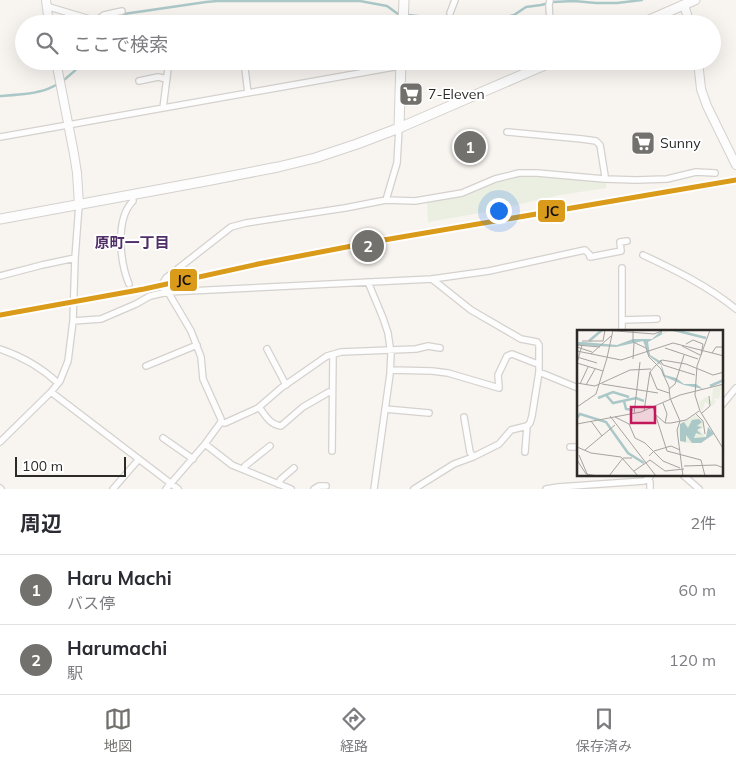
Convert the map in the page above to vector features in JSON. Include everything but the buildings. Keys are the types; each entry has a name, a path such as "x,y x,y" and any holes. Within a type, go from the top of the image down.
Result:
{"main road":[{"path":"403,15 404,0"},
{"path":"661,15 694,0"},
{"path":"399,128 401,70"},
{"path":"0,219 278,167 315,158 399,128 533,70"}],"street":[{"path":"450,14 455,0"},
{"path":"550,0 550,15"},
{"path":"46,3 78,15"},
{"path":"684,5 687,15"},
{"path":"104,15 122,12"},
{"path":"0,442 51,392 64,373 68,361 73,321 79,205 77,173 58,70"},
{"path":"163,108 168,70"},
{"path":"245,70 248,93"},
{"path":"0,137 369,70"},
{"path":"699,70 700,89 706,106 736,165"},
{"path":"138,80 158,77 167,79"},
{"path":"386,200 396,163 399,128"},
{"path":"507,132 596,141 600,145 604,179"},
{"path":"166,489 205,444 221,422 221,419 203,379 201,356 191,332 168,292 161,286 166,278 231,227 386,200 415,201 462,193 519,173 636,180 667,179 696,172 715,173"},
{"path":"130,284 121,252 122,219 128,205 133,201 132,194"},
{"path":"73,321 101,319 150,296 168,292 432,279 489,271 586,250 590,257 621,251 620,242 628,241"},
{"path":"642,255 682,273 736,309"},
{"path":"0,276 22,269 75,258"},
{"path":"622,268 622,330"},
{"path":"432,279 471,310 521,339 537,342 539,345 539,372 532,416 527,426 524,452"},
{"path":"368,282 383,318 391,350 374,489"},
{"path":"622,320 657,319"},
{"path":"146,366 196,345"},
{"path":"221,422 225,423 259,408 286,384 327,356 341,352 416,349 428,346 440,348"},
{"path":"0,349 36,367 58,383"},
{"path":"267,349 286,384"},
{"path":"332,451 333,354"},
{"path":"390,370 448,373 498,388 498,375 507,356 512,354 539,363"},
{"path":"539,372 577,388"},
{"path":"724,403 736,388"},
{"path":"51,392 178,489"},
{"path":"259,408 272,424 281,426 304,407 332,392"},
{"path":"385,409 429,413"},
{"path":"464,417 472,457"},
{"path":"414,489 454,464 498,444 511,430 527,426"},
{"path":"163,438 193,459"},
{"path":"205,444 232,465 290,489"},
{"path":"242,469 270,446"},
{"path":"570,447 577,447"},
{"path":"114,489 139,459"},
{"path":"278,484 294,468"},
{"path":"546,489 644,481 649,477 650,489"},
{"path":"685,477 699,489"},
{"path":"630,482 631,489"},
{"path":"314,489 318,486 326,486"}],"shaded area":[{"path":"539,175 606,182 606,188 560,195 486,212 428,222 427,202 462,196 504,180"}],"waterway":[{"path":"514,15 526,7 553,2 617,3 642,0"},
{"path":"117,15 217,1 360,1 387,6 398,14 408,15"},
{"path":"0,96 26,94 46,89 65,80 76,70"}],"transit line":[{"name":"JC","path":"0,315 144,289 258,264 378,241 736,180"}],"place":[{"name":"7-Eleven","path":"411,94"},
{"name":"Sunny","path":"643,143"},
{"name":"Haru Machi","path":"470,147"},
{"name":"Harumachi","path":"368,246"}],"district":[{"name":"原町一丁目","path":"132,242"}]}
